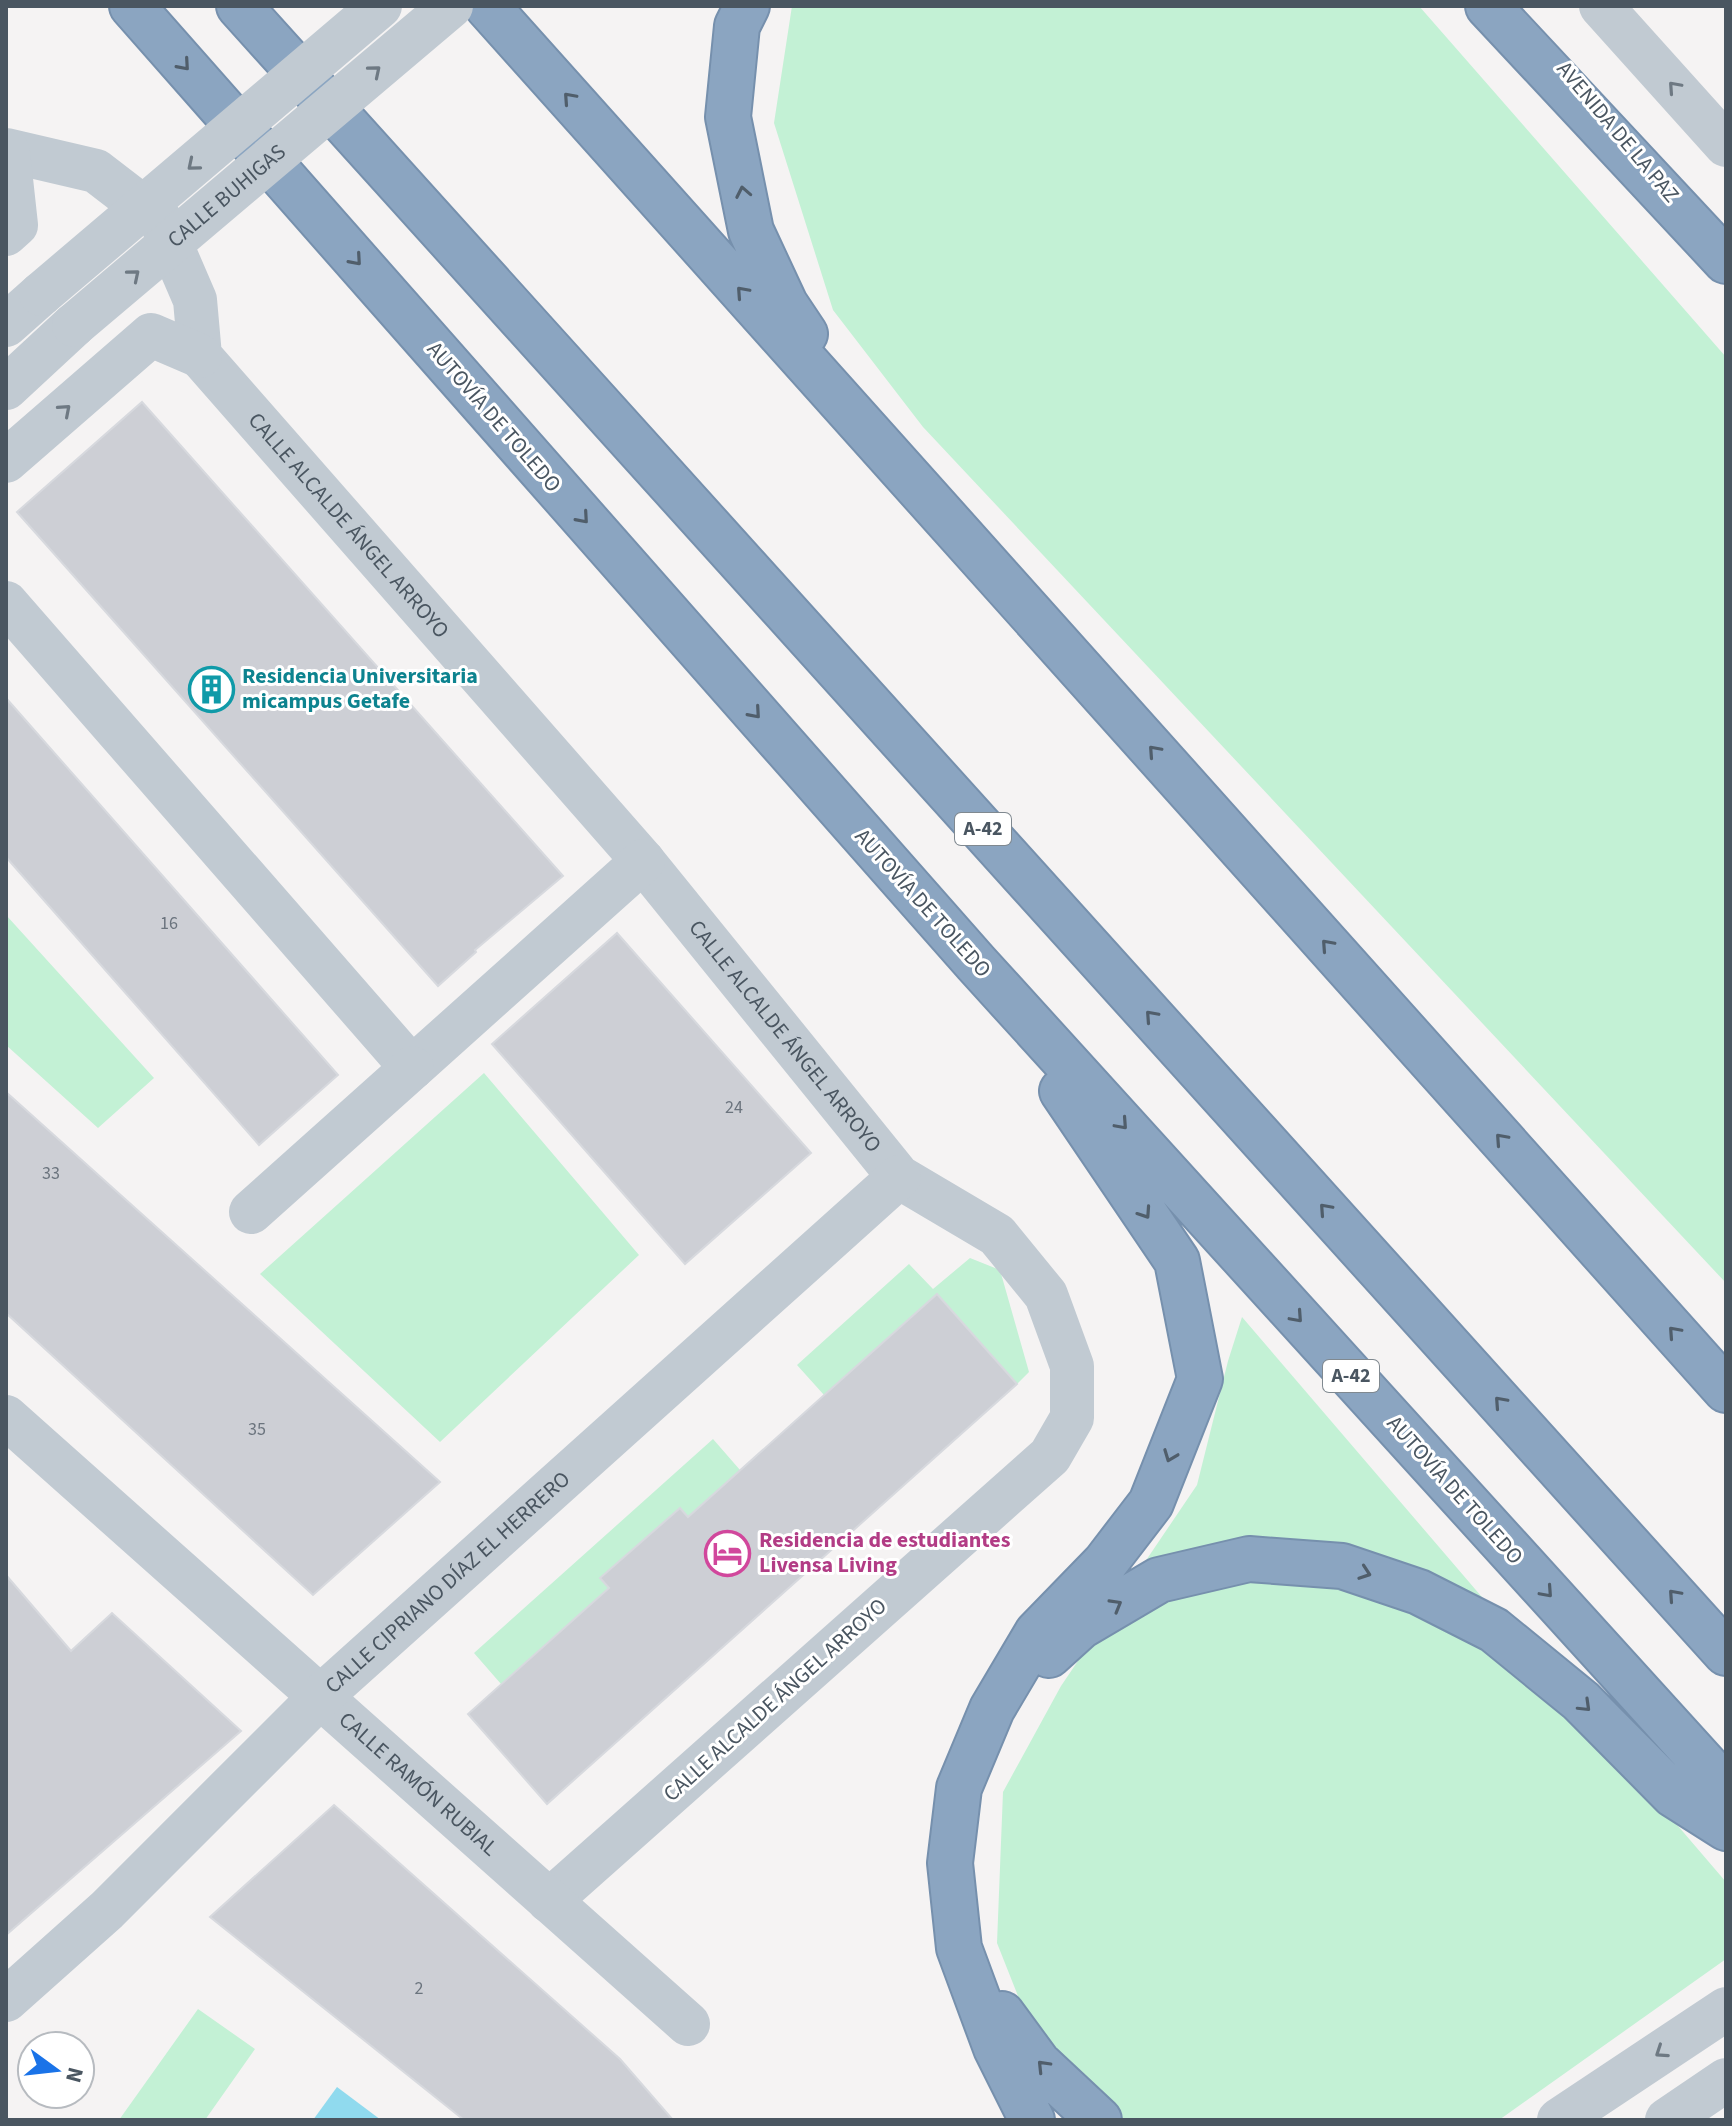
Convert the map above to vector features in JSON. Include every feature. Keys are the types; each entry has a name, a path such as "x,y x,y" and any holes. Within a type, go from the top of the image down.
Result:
{"highway":[{"name":"AUTOVÍA DE TOLEDO","path":"132,6 976,963 1726,1788"},
{"name":"A-42","path":"239,6 1726,1653"},
{"path":"487,6 1726,1390"},
{"path":"747,6 737,26 728,117 751,231 785,304 869,433"},
{"path":"1488,6 1726,260"},
{"path":"976,963 1177,1261 1200,1379 1151,1503 1105,1563 1037,1633 992,1709 959,1788 950,1863 959,1948 996,2048 1032,2120"},
{"path":"992,1709 1081,1626 1159,1580 1249,1559 1342,1566 1419,1592 1494,1630 1581,1701 1674,1795 1726,1828"},
{"path":"959,1948 1004,2018 1038,2063 1099,2120"}],"street":[{"name":"CALLE BUHIGAS","path":"6,325 380,6"},
{"name":"CALLE BUHIGAS","path":"6,388 74,325 451,6"},
{"name":"AVENIDA DE LA PAZ","path":"1510,6 1726,260"},
{"path":"1601,6 1726,145"},
{"path":"6,234 16,225 7,151 96,171 161,221 195,300 200,356 151,335 6,461"},
{"name":"CALLE ALCALDE ÁNGEL ARROYO","path":"200,356 643,861 899,1177 997,1235 1046,1295 1072,1366 1072,1418 1050,1456 549,1901"},
{"path":"6,603 412,1068"},
{"path":"251,1212 643,861"},
{"name":"CALLE CIPRIANO DÍAZ EL HERRERO","path":"6,2000 107,1910 320,1697 899,1177"},
{"name":"CALLE RAMÓN RUBIAL","path":"6,1417 688,2024"},
{"path":"1559,2120 1726,2009"},
{"path":"1667,2120 1726,2080"}],"green space":[{"path":"792,6 1419,6 1726,357 1726,1283 923,427 833,310 774,123"},
{"path":"6,915 154,1078 98,1128 6,1045"},
{"path":"484,1073 639,1255 440,1442 260,1274"},
{"path":"970,1258 1000,1270 1029,1372 1017,1384 937,1294 824,1395 797,1365 909,1264 933,1289"},
{"path":"1242,1317 1726,1882 1726,1959 1499,2120 1067,2120 997,1943 1003,1792 1061,1686 1197,1485"},
{"path":"713,1439 740,1470 688,1517 680,1508 601,1578 609,1588 501,1684 474,1653"},
{"path":"198,2009 255,2049 205,2120 119,2120"}],"water":[{"path":"337,2087 381,2120 313,2120"}],"building":[{"name":"Residencia Universitaria micampus Getafe","path":"142,402 563,876 475,950 438,986 17,512"},
{"path":"6,698 338,1075 259,1145 6,857"},
{"path":"617,933 811,1153 685,1264 492,1044"},
{"path":"6,1092 440,1482 313,1595 6,1313"},
{"name":"Residencia de estudiantes Livensa Living","path":"937,1294 1017,1384 547,1804 468,1714 609,1588 600,1578 680,1508 688,1517"},
{"path":"6,1575 71,1651 112,1613 241,1731 6,1935"},
{"path":"334,1805 620,2059 673,2120 464,2120 210,1917"}],"place":[{"name":"Residencia Universitaria micampus Getafe","path":"211,689"},
{"name":"Residencia de estudiantes Livensa Living","path":"728,1553"}]}
